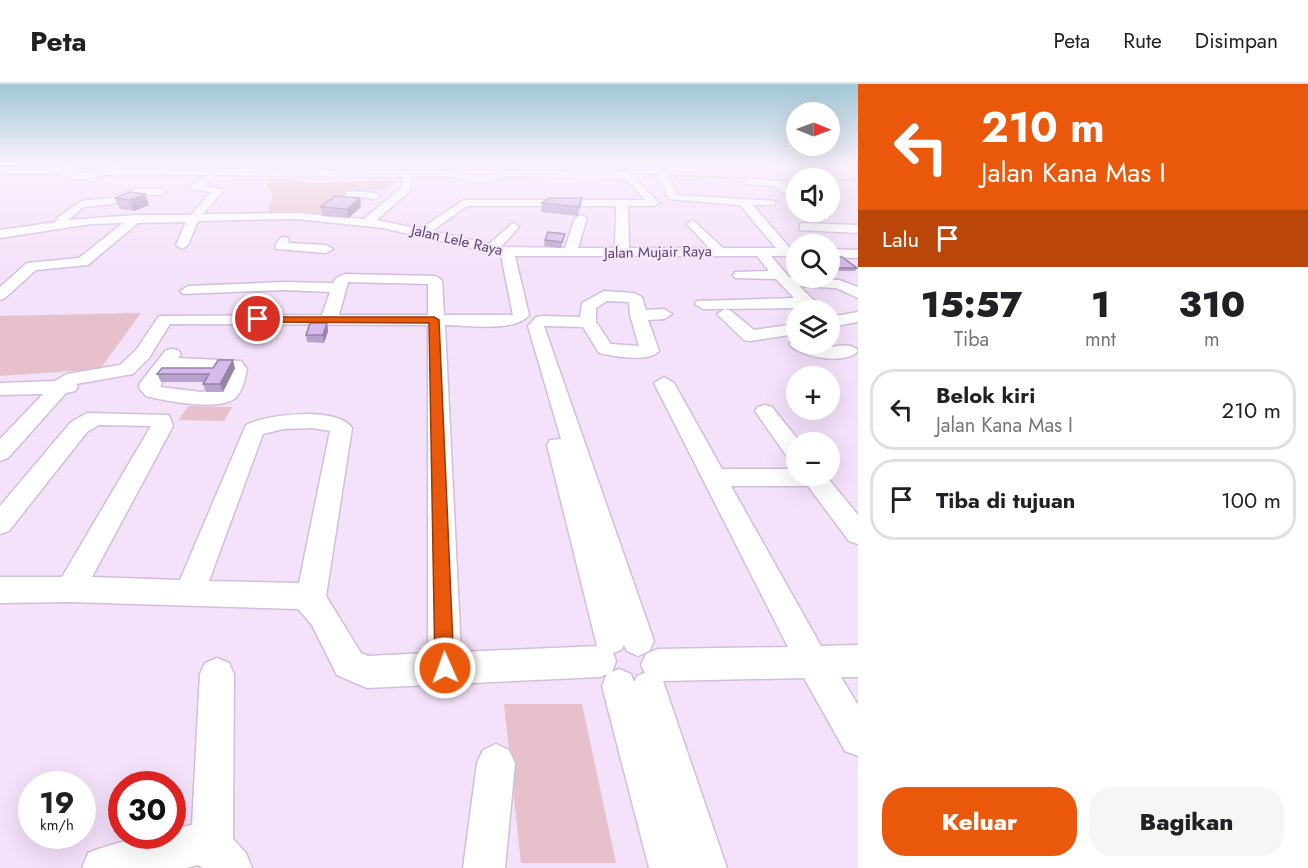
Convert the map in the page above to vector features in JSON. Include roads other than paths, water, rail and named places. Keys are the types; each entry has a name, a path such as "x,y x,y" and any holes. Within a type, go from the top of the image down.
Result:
{"street":[{"path":"65,223 61,220 64,216 81,204 119,200"},
{"path":"188,200 208,201"},
{"path":"340,203 365,205 371,200"},
{"path":"367,222 393,200"},
{"path":"421,234 461,203 471,200"},
{"path":"551,200 572,205 654,202 652,200"},
{"path":"569,200 572,205"},
{"path":"614,200 618,204 622,252"},
{"path":"703,200 771,203 768,200"},
{"path":"182,245 194,218 208,201"},
{"path":"742,202 786,248"},
{"path":"656,207 742,202 783,223"},
{"path":"284,241 281,246 330,244 347,219 360,210"},
{"name":"Jalan Lele Raya","path":"0,234 65,223 136,218 248,215 347,219 506,251"},
{"path":"9,270 32,258 83,262 136,218"},
{"path":"570,253 581,218"},
{"path":"761,222 783,223"},
{"path":"822,222 829,228"},
{"path":"771,234 783,223"},
{"path":"693,224 715,257"},
{"path":"513,227 506,251 529,320 629,664 706,868"},
{"path":"811,234 804,227 858,229"},
{"path":"0,295 32,258 32,238 42,228"},
{"path":"739,237 757,251 804,300"},
{"name":"Jalan Mujair Raya","path":"506,251 570,253 702,251 715,257 757,251 786,252"},
{"path":"840,253 858,254"},
{"path":"740,275 839,284 858,293"},
{"path":"339,288 284,286 208,276 160,314 165,319 588,322"},
{"path":"328,319 341,281 349,277 399,278 412,288 435,289 434,320 445,668"},
{"path":"604,296 634,298 637,300 638,315 650,351 604,349 588,322 588,306 604,296"},
{"path":"703,304 786,306"},
{"path":"638,315 664,314"},
{"path":"725,314 750,336 786,330"},
{"path":"0,453 67,380 126,370 143,354 165,319"},
{"path":"840,321 855,320"},
{"path":"840,352 849,351"},
{"path":"143,354 169,358 224,358 249,354"},
{"path":"169,358 150,383 149,388 153,392 212,397 228,393 237,374 236,366 224,358"},
{"path":"664,384 716,477 812,661 858,738"},
{"path":"0,389 85,386"},
{"path":"765,411 786,439"},
{"path":"0,524 79,426 95,418 161,420 162,426 70,589"},
{"path":"190,592 254,430 265,423 330,422 341,428 310,599"},
{"path":"716,477 786,477"},
{"path":"821,486 858,534"},
{"path":"0,590 70,589 301,596 319,606 349,664 367,672 445,668 858,661"},
{"path":"629,664 670,868"},
{"path":"217,674 222,858"},
{"path":"484,868 496,763"},
{"path":"103,868 198,844 222,858"}]}
